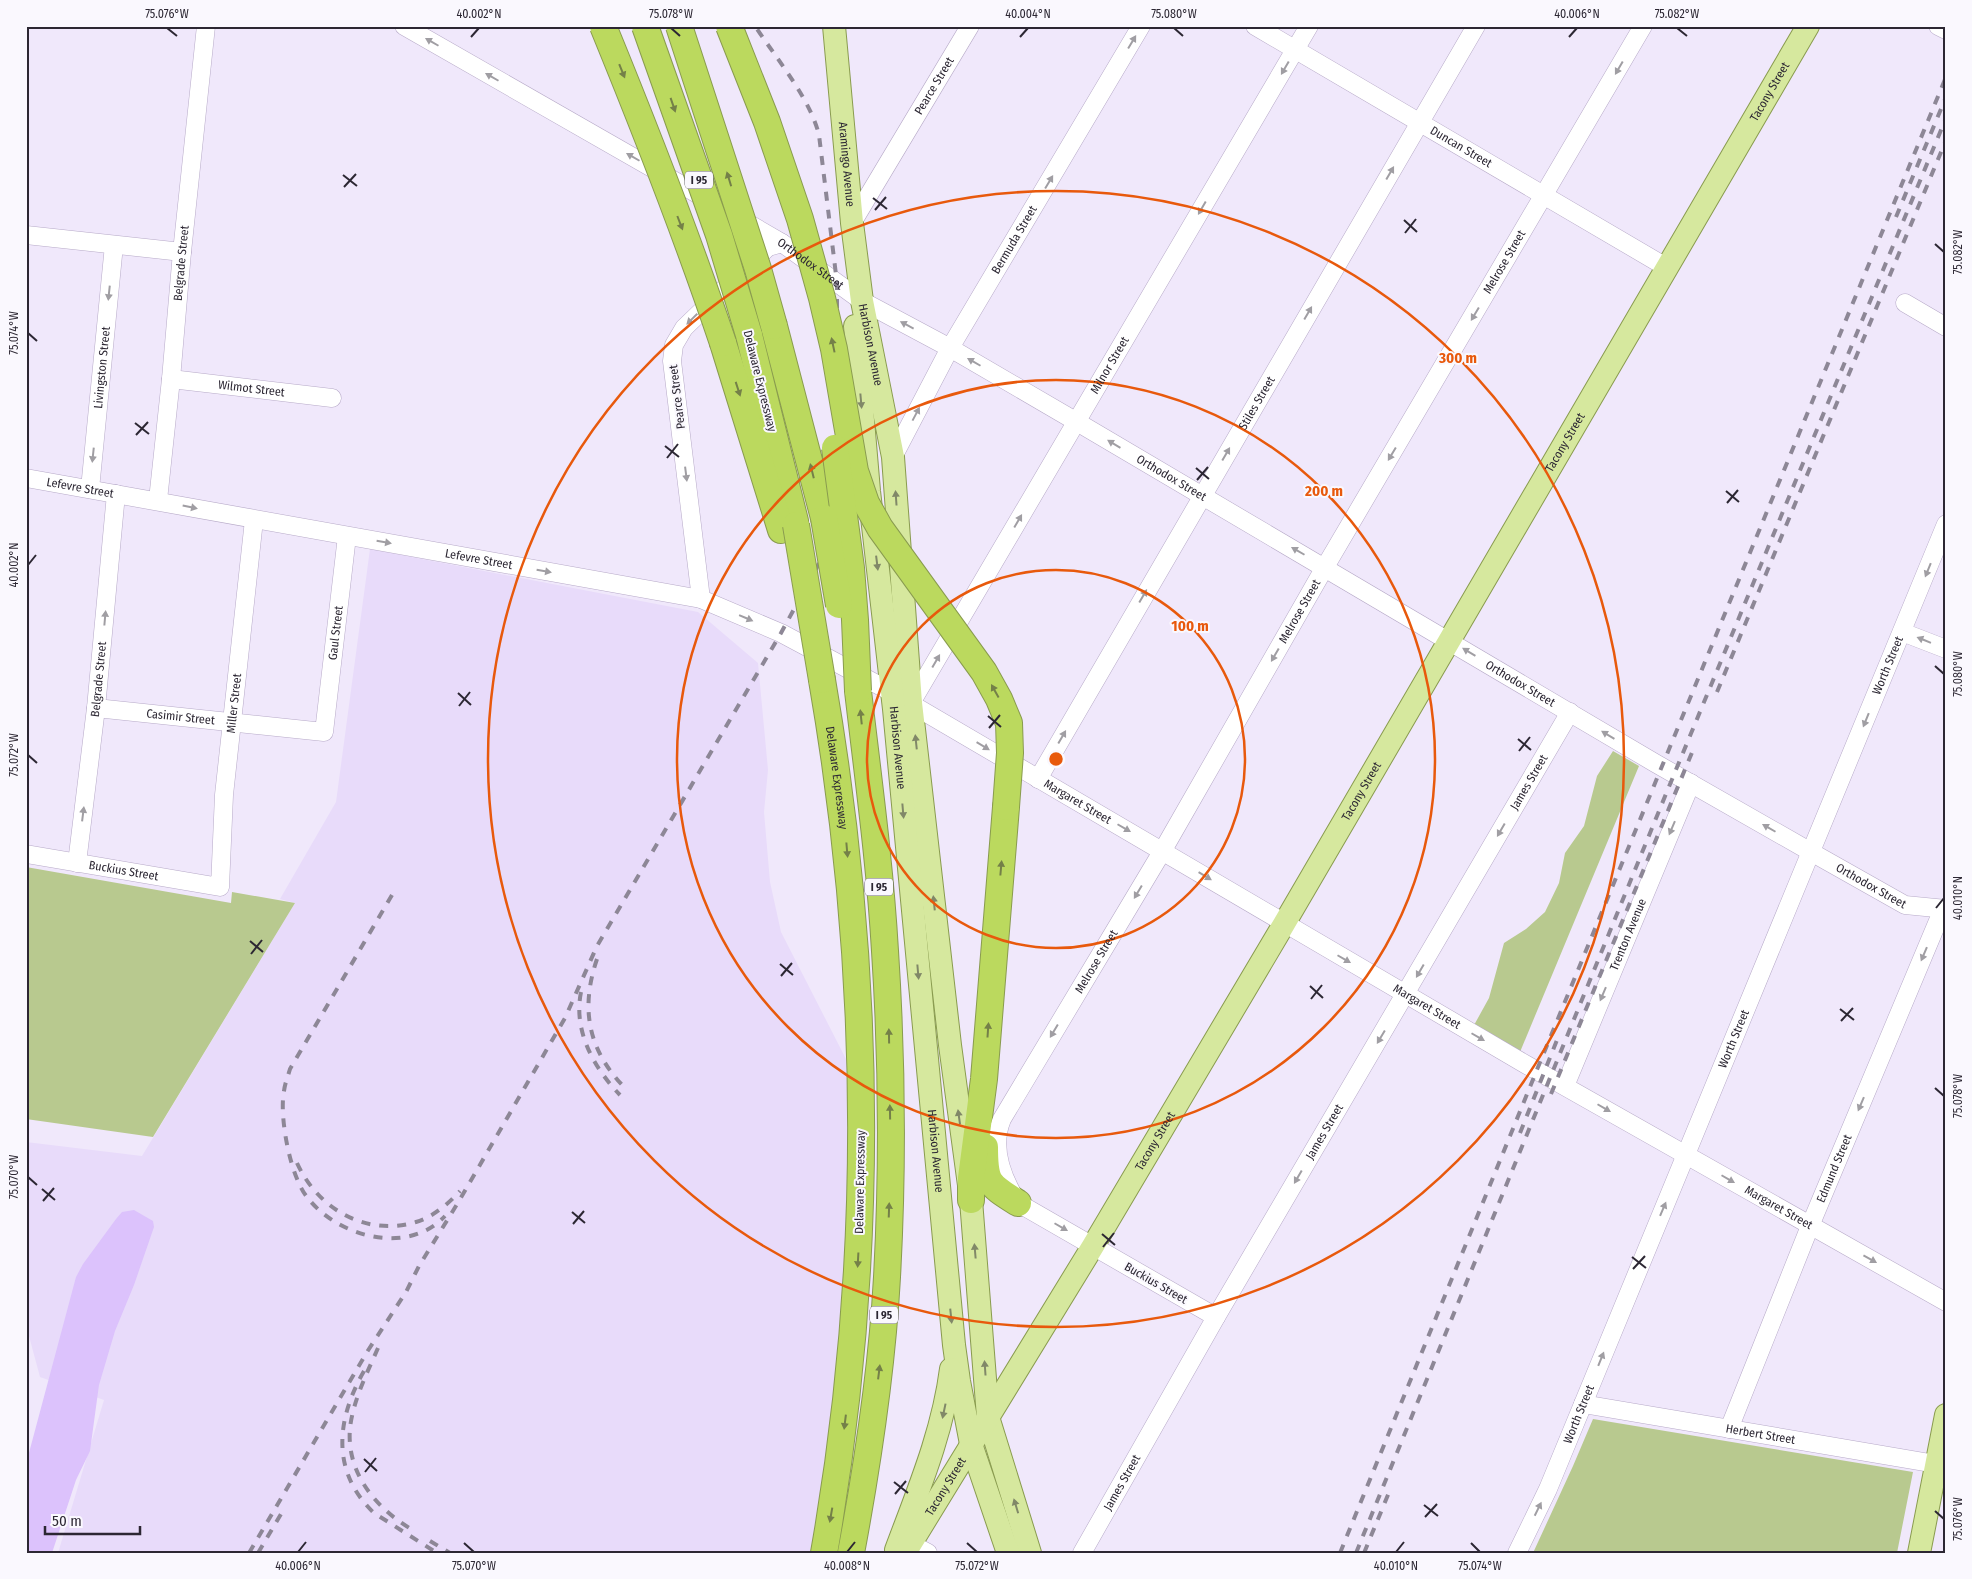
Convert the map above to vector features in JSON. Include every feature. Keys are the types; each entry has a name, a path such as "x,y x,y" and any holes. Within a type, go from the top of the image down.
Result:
{"highway":[{"path":"603,26 639,114 707,296 788,528"},
{"name":"Delaware Expressway","path":"644,26 719,235 749,335 788,528 822,680 835,755 846,843 861,1028 862,1088 856,1299 838,1477 824,1553"},
{"name":"I 95","path":"678,26 758,269 774,326 824,518 843,628 858,691 885,948 891,1140 887,1276 882,1338 863,1490 851,1553"},
{"path":"719,26 771,179 791,246 822,374 841,489 851,568 856,620 858,691"},
{"path":"729,26 766,122 800,219 834,349 855,472 866,503 880,528 984,672 999,699 1009,723 1010,753 1006,807 984,1079 971,1178 971,1200"},
{"path":"984,1079 985,1171 995,1188 1018,1202"}],"main road":[{"name":"Aramingo Avenue","path":"834,26 852,223 862,301"},
{"name":"Tacony Street","path":"910,1551 971,1444 1093,1246 1284,924 1666,266 1808,26"},
{"name":"Harbison Avenue","path":"862,301 893,457 911,704 950,1045 971,1200 988,1417 1030,1553"},
{"name":"Harbison Avenue","path":"862,301 855,328 869,491 892,692 954,1345 971,1444 1008,1553"},
{"path":"910,1551 930,1460 942,1421 954,1345"},
{"path":"1919,1553 1946,1415"}],"street":[{"name":"Belgrade Street","path":"158,500 206,26"},
{"name":"Orthodox Street","path":"404,26 782,242 862,301 950,348 1811,852 1905,905 1944,909"},
{"name":"Pearce Street","path":"852,223 970,26"},
{"name":"Bermuda Street","path":"893,457 950,348 1141,26"},
{"name":"Duncan Street","path":"1256,26 1546,194 1666,266"},
{"name":"Milnor Street","path":"911,704 1309,26"},
{"name":"Stiles Street","path":"1038,779 1476,26"},
{"name":"Melrose Street","path":"1018,1202 1008,1188 1000,1167 996,1141 997,1130 1002,1119 1163,850 1325,567 1546,194 1643,26"},
{"path":"1938,26 1946,30"},
{"path":"26,235 182,252"},
{"name":"Pearce Street","path":"701,599 672,361 674,345 684,328 738,275 768,248 782,242"},
{"name":"Livingston Street","path":"90,489 114,245"},
{"path":"1905,303 1946,327"},
{"name":"Wilmot Street","path":"171,379 332,398"},
{"name":"Lefevre Street","path":"26,478 158,500 254,520 701,599 781,632 911,704"},
{"name":"Belgrade Street","path":"77,863 96,708 116,494"},
{"name":"Miller Street","path":"220,887 224,795 254,520"},
{"name":"Worth Street","path":"1517,1553 1548,1489 1584,1404 1946,524"},
{"name":"Gaul Street","path":"325,731 347,536"},
{"path":"1902,632 1946,649"},
{"name":"Margaret Street","path":"911,704 1163,850 1284,924 1406,995 1946,1302"},
{"name":"Casimir Street","path":"96,708 325,731"},
{"name":"James Street","path":"1082,1553 1216,1317 1570,712"},
{"name":"Trenton Avenue","path":"1565,1086 1691,783"},
{"name":"Buckius Street","path":"26,854 220,887"},
{"name":"Edmund Street","path":"1729,1429 1810,1226 1944,909"},
{"name":"Buckius Street","path":"1018,1202 1216,1317"},
{"name":"Herbert Street","path":"1584,1404 1936,1464"}],"shaded area":[{"path":"370,549 698,612 758,663 768,770 764,812 770,882 781,932 847,1061 857,1115 834,1461 817,1553 58,1553 104,1400 40,1377 26,1325 26,1142 142,1156 295,903 280,899 336,802"},
{"path":"134,1210 153,1221 154,1227 134,1285 115,1331 99,1385 90,1451 76,1480 52,1553 26,1553 26,1464 76,1277 83,1264 122,1212"}],"green space":[{"path":"1613,751 1639,766 1520,1052 1473,1027 1489,998 1504,943 1526,929 1545,912 1559,883 1565,853 1584,826 1597,776"},
{"path":"26,867 231,903 232,892 295,903 153,1137 26,1119"},
{"path":"1593,1419 1913,1472 1897,1553 1533,1553"}],"railway":[{"path":"249,1553 367,1352 406,1292 419,1266 565,1018 597,946 781,633 829,545 846,488 851,435 837,309 837,283 819,135 815,121 800,93 755,26"},
{"path":"1340,1553 1946,77"},
{"path":"1896,217 1946,97"},
{"path":"1356,1553 1668,789 1946,118"},
{"path":"1717,692 1946,140"},
{"path":"1551,1094 1693,750"},
{"path":"392,895 290,1069 285,1085 283,1102 287,1146 296,1175 307,1197 320,1211 354,1231 373,1236 393,1238 412,1236 430,1228 445,1216"},
{"path":"597,959 589,995 591,1028 595,1044 603,1059 612,1074 625,1088"},
{"path":"581,992 579,1007 583,1035 594,1061 620,1095"},
{"path":"1520,1133 1559,1035"},
{"path":"297,1163 317,1194 331,1206 362,1222 379,1226 397,1226 422,1220 440,1210 460,1191"},
{"path":"378,1348 354,1408 350,1428 350,1444 358,1474 366,1488 386,1511 411,1529"},
{"path":"364,1371 348,1408 344,1427 342,1445 350,1480 360,1497 374,1513 437,1553"},
{"path":"1364,1553 1390,1490"},
{"path":"258,1553 281,1514"},
{"path":"430,1541 450,1553"}]}
